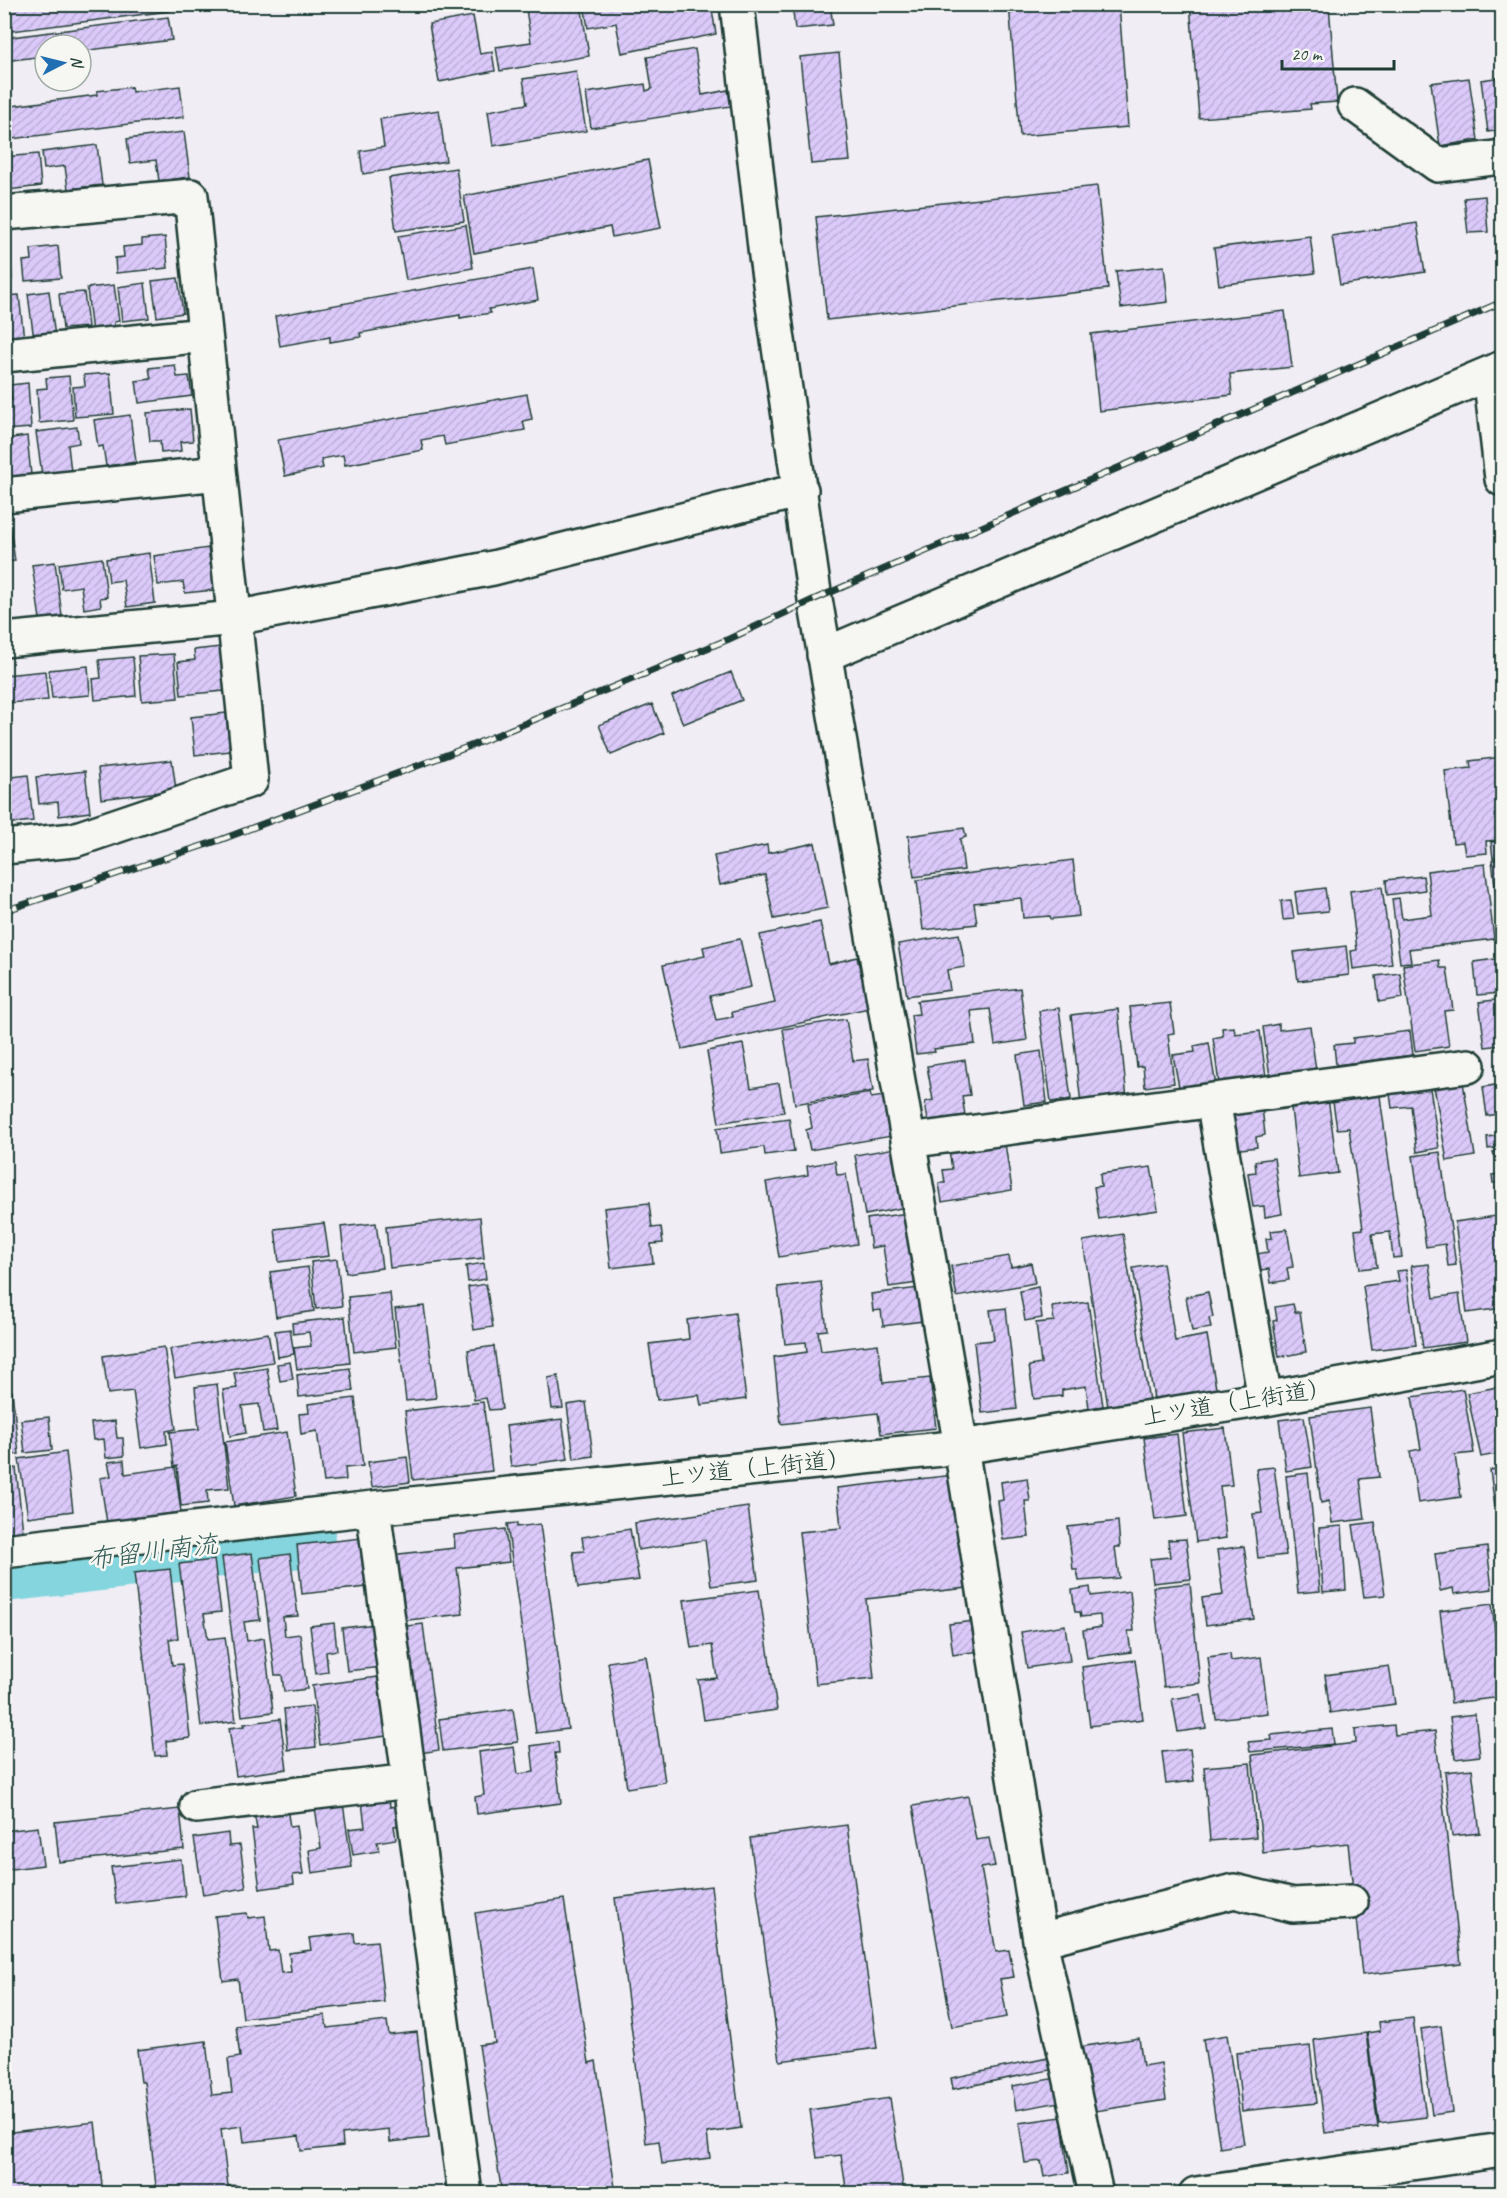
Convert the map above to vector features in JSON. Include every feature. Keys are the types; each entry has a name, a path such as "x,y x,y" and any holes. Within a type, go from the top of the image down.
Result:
{"main road":[{"path":"737,4 766,256 824,655 961,1447 1040,1940 1096,2193"},
{"path":"1355,105 1438,165 1503,158"},
{"path":"4,213 191,196 251,780 74,840 4,847"},
{"path":"4,354 206,335"},
{"path":"824,655 1496,371 1503,479"},
{"path":"4,495 219,473"},
{"path":"4,640 235,618 493,568 801,490"},
{"path":"908,1141 1468,1066"},
{"path":"1214,1100 1265,1399"},
{"name":"上ツ道（上街道）","path":"4,1551 373,1508 961,1447 1265,1399 1503,1356"},
{"path":"373,1508 465,2193"},
{"path":"197,1806 410,1781"},
{"path":"1040,1940 1234,1891 1293,1905 1351,1902"},
{"path":"1196,2193 1503,2150"}],"building":[{"path":"40,4 168,4 169,11 4,32 4,9"},
{"path":"554,4 581,4 589,56 500,71 496,47 531,42 526,9"},
{"path":"584,4 711,4 716,34 622,53 616,23 588,28"},
{"path":"792,4 830,4 833,25 795,29"},
{"path":"1009,4 1119,4 1128,127 1020,136"},
{"path":"1190,4 1341,4 1329,6 1337,102 1310,104 1311,109 1199,118"},
{"path":"473,16 480,54 492,52 495,71 439,82 429,24"},
{"path":"168,17 172,40 93,50 93,33 43,33"},
{"path":"33,34 33,57 4,61 4,38"},
{"path":"695,49 702,95 728,90 731,106 591,128 586,93 645,84 646,91 652,89 647,57"},
{"path":"839,53 850,161 811,164 800,57"},
{"path":"576,71 586,131 493,146 488,111 527,104 523,79"},
{"path":"1502,77 1502,130 1488,132 1481,80"},
{"path":"1469,78 1478,140 1440,146 1431,83"},
{"path":"180,86 184,117 4,140 4,107 97,95 97,91 131,87 132,92"},
{"path":"439,110 446,161 363,174 360,151 384,147 380,119"},
{"path":"184,132 190,177 159,181 156,160 130,163 127,139"},
{"path":"97,145 102,185 68,189 65,166 44,169 42,152"},
{"path":"38,154 41,186 8,190 7,175 4,176 4,157"},
{"path":"648,160 661,228 612,237 610,227 474,253 464,196"},
{"path":"456,168 464,221 396,231 389,178"},
{"path":"1097,186 1108,289 827,320 816,217"},
{"path":"1485,196 1488,232 1468,233 1464,198"},
{"path":"1417,223 1425,272 1340,285 1332,236"},
{"path":"466,225 473,268 406,280 398,236"},
{"path":"1310,236 1315,273 1219,285 1214,248"},
{"path":"165,237 168,268 116,273 115,258 124,257 123,247 142,245 142,239"},
{"path":"58,246 61,278 25,281 23,261 32,260 31,249"},
{"path":"11,265 12,279 4,280 4,266"},
{"path":"1164,266 1168,302 1121,308 1116,271"},
{"path":"533,269 538,300 489,309 491,313 460,318 460,315 360,333 361,337 330,342 330,337 280,346 275,316"},
{"path":"178,278 183,313 157,317 152,281"},
{"path":"145,283 149,318 122,321 118,287"},
{"path":"114,285 119,321 114,322 115,332 92,334 87,288"},
{"path":"49,291 55,337 34,340 28,294"},
{"path":"84,292 88,327 63,329 59,294"},
{"path":"19,295 24,339 4,342 4,296"},
{"path":"1285,311 1292,367 1230,374 1232,395 1099,411 1091,334"},
{"path":"175,365 177,377 189,376 192,396 139,403 136,381 151,379 149,368"},
{"path":"110,373 114,414 75,417 73,387 85,386 84,375"},
{"path":"69,376 73,420 39,423 37,389 47,388 46,378"},
{"path":"28,383 31,428 4,430 4,400 12,400 10,385"},
{"path":"527,394 532,419 523,421 525,430 445,445 443,436 421,440 423,450 345,465 343,455 321,459 323,468 285,476 278,440"},
{"path":"190,409 193,441 180,442 181,451 161,453 160,441 150,441 147,413"},
{"path":"130,415 136,462 106,466 103,446 98,447 94,420"},
{"path":"77,427 79,443 68,445 71,472 42,475 36,432"},
{"path":"27,436 31,475 4,478 4,439"},
{"path":"4,520 9,520 15,561 4,562"},
{"path":"208,548 214,590 185,593 183,582 158,585 154,556"},
{"path":"149,553 155,603 127,607 123,580 109,582 106,559"},
{"path":"102,558 107,597 100,598 101,606 84,609 81,586 62,589 59,564"},
{"path":"55,562 62,616 40,619 32,565"},
{"path":"220,647 224,691 181,695 178,662 195,660 194,650"},
{"path":"174,654 178,698 142,701 138,656"},
{"path":"133,657 136,696 95,700 93,679 101,678 99,660"},
{"path":"88,666 90,695 52,698 49,670"},
{"path":"45,671 48,700 7,703 5,675"},
{"path":"731,672 742,700 683,724 672,696"},
{"path":"652,704 664,733 611,755 599,725"},
{"path":"226,713 230,751 195,755 191,717"},
{"path":"1502,757 1502,840 1486,841 1487,853 1465,855 1463,842 1453,843 1445,771 1471,768 1470,761"},
{"path":"172,760 176,790 101,799 98,768"},
{"path":"85,771 90,812 59,816 58,802 39,804 36,777"},
{"path":"28,775 33,821 4,824 4,778"},
{"path":"964,828 966,837 960,839 964,870 914,877 908,836"},
{"path":"1502,841 1502,856 1493,858 1491,842"},
{"path":"815,843 828,908 774,919 765,875 720,885 714,856 767,845 768,853"},
{"path":"1502,859 1502,893 1496,894 1492,860"},
{"path":"1073,860 1079,916 1051,919 1050,916 1023,918 1021,898 974,903 977,924 923,930 917,880"},
{"path":"1485,864 1494,939 1409,949 1411,962 1400,963 1392,899 1399,898 1402,919 1432,915 1427,871"},
{"path":"1423,876 1425,890 1387,895 1386,880"},
{"path":"1382,887 1392,964 1353,969 1351,951 1357,950 1350,891"},
{"path":"1325,888 1328,911 1298,914 1295,892"},
{"path":"1291,900 1294,919 1283,920 1281,901"},
{"path":"820,922 829,964 857,957 869,1008 682,1049 663,965 705,956 703,947 740,939 751,987 710,996 716,1020 733,1017 732,1012 775,1003 760,935"},
{"path":"959,934 965,967 947,970 950,990 907,996 898,944"},
{"path":"1346,946 1349,975 1298,981 1294,952"},
{"path":"1502,958 1502,993 1477,995 1474,962"},
{"path":"1439,960 1440,968 1447,968 1453,1010 1444,1011 1449,1046 1415,1051 1403,965"},
{"path":"1400,973 1403,998 1379,1002 1376,976"},
{"path":"1020,988 1027,1040 995,1045 990,1009 971,1011 975,1044 934,1049 935,1052 916,1054 911,1015 919,1014 917,1001"},
{"path":"1502,999 1502,1045 1485,1047 1479,1002"},
{"path":"1170,1003 1174,1033 1168,1034 1174,1083 1145,1087 1143,1066 1137,1067 1130,1007"},
{"path":"1059,1008 1071,1099 1051,1102 1039,1011"},
{"path":"1118,1009 1127,1099 1081,1104 1071,1015"},
{"path":"846,1019 853,1061 868,1059 873,1091 795,1104 783,1029"},
{"path":"1279,1024 1279,1030 1310,1026 1317,1078 1271,1084 1263,1027"},
{"path":"1234,1027 1235,1034 1260,1031 1267,1085 1220,1092 1213,1038 1223,1036 1222,1028"},
{"path":"1410,1031 1413,1055 1336,1065 1334,1045 1353,1043 1353,1038"},
{"path":"1209,1043 1217,1093 1181,1098 1173,1055 1195,1052 1194,1046"},
{"path":"743,1044 751,1088 779,1083 784,1112 719,1123 707,1051"},
{"path":"1041,1051 1047,1102 1024,1105 1017,1055"},
{"path":"965,1060 970,1095 962,1096 965,1115 928,1121 925,1102 933,1100 927,1066"},
{"path":"1461,1070 1475,1156 1447,1161 1432,1075"},
{"path":"1428,1075 1439,1148 1417,1152 1411,1106 1392,1108 1388,1080"},
{"path":"1378,1082 1402,1257 1393,1258 1390,1232 1372,1234 1377,1267 1360,1269 1355,1230 1363,1229 1349,1128 1337,1129 1331,1089"},
{"path":"1502,1084 1502,1113 1487,1116 1483,1087"},
{"path":"1327,1090 1338,1173 1299,1178 1290,1099"},
{"path":"870,1093 871,1098 891,1095 898,1135 810,1150 806,1130 812,1128 808,1104"},
{"path":"1262,1107 1265,1135 1256,1137 1257,1147 1233,1150 1229,1111"},
{"path":"789,1118 794,1151 765,1155 764,1147 720,1153 717,1128"},
{"path":"1502,1118 1502,1147 1488,1149 1487,1137 1501,1135 1499,1119"},
{"path":"1004,1137 1012,1190 942,1202 939,1183 945,1183 943,1170 952,1169 948,1145"},
{"path":"901,1147 912,1206 865,1215 855,1155"},
{"path":"1502,1151 1502,1183 1493,1183 1492,1175 1499,1174 1499,1155 1494,1155 1493,1152"},
{"path":"1440,1152 1456,1265 1448,1266 1445,1244 1426,1247 1413,1156"},
{"path":"1274,1158 1282,1214 1265,1217 1264,1206 1253,1207 1248,1173 1256,1172 1255,1161"},
{"path":"835,1161 837,1175 846,1174 857,1244 779,1257 766,1182 808,1175 807,1166"},
{"path":"1151,1167 1158,1210 1099,1219 1094,1187 1101,1186 1100,1174"},
{"path":"1502,1186 1502,1216 1499,1216 1496,1187"},
{"path":"649,1203 652,1228 661,1227 663,1243 651,1244 653,1263 611,1268 604,1208"},
{"path":"914,1212 925,1282 889,1287 883,1246 871,1248 867,1219"},
{"path":"1496,1216 1502,1266 1502,1308 1467,1313 1455,1222"},
{"path":"480,1217 484,1258 390,1268 386,1227"},
{"path":"324,1223 329,1256 279,1262 275,1229"},
{"path":"376,1223 382,1268 346,1273 341,1227"},
{"path":"1287,1229 1293,1267 1287,1268 1289,1280 1271,1283 1269,1269 1259,1270 1257,1254 1268,1252 1266,1239 1272,1238 1271,1231"},
{"path":"1123,1234 1149,1401 1108,1407 1083,1241"},
{"path":"1009,1256 1011,1267 1031,1263 1035,1283 957,1297 951,1266"},
{"path":"337,1259 342,1306 316,1309 311,1262"},
{"path":"484,1263 486,1279 468,1282 466,1266"},
{"path":"1163,1263 1175,1341 1207,1335 1217,1394 1155,1405 1133,1268"},
{"path":"1429,1264 1434,1298 1459,1294 1466,1342 1423,1348 1411,1266"},
{"path":"308,1267 314,1311 276,1317 270,1272"},
{"path":"1406,1270 1416,1345 1372,1350 1363,1286 1399,1281 1397,1271"},
{"path":"821,1282 827,1330 818,1331 821,1351 878,1344 883,1383 930,1378 936,1428 881,1434 878,1413 781,1424 774,1357 807,1352 806,1342 785,1344 778,1287"},
{"path":"486,1284 493,1327 474,1330 468,1287"},
{"path":"1038,1287 1042,1318 1025,1321 1020,1291"},
{"path":"919,1288 923,1321 883,1326 881,1310 873,1311 871,1294"},
{"path":"1208,1292 1213,1317 1209,1318 1211,1328 1192,1331 1186,1297"},
{"path":"390,1293 396,1347 354,1352 348,1297"},
{"path":"1088,1302 1103,1406 1089,1408 1086,1386 1062,1390 1062,1396 1034,1399 1029,1366 1041,1364 1036,1323 1054,1321 1052,1307"},
{"path":"1293,1304 1295,1312 1300,1312 1306,1352 1279,1357 1273,1321 1277,1320 1275,1307"},
{"path":"424,1306 436,1398 406,1401 395,1309"},
{"path":"1006,1308 1017,1409 982,1413 974,1342 994,1340 990,1310"},
{"path":"735,1313 746,1399 701,1405 699,1395 657,1400 649,1344 689,1339 687,1320"},
{"path":"345,1317 350,1363 297,1369 294,1348 311,1346 309,1332 293,1334 292,1323"},
{"path":"290,1329 294,1354 278,1357 275,1331"},
{"path":"268,1333 273,1362 175,1378 170,1349"},
{"path":"494,1346 502,1409 489,1410 486,1398 474,1400 468,1350"},
{"path":"164,1347 176,1429 166,1431 167,1444 141,1448 133,1391 108,1394 103,1356"},
{"path":"290,1362 293,1379 280,1381 277,1364"},
{"path":"267,1368 277,1430 263,1432 259,1404 242,1406 246,1433 230,1436 223,1390 237,1388 234,1373"},
{"path":"350,1368 353,1391 299,1397 297,1375"},
{"path":"558,1376 563,1408 552,1409 548,1378"},
{"path":"217,1384 229,1488 207,1490 208,1503 181,1506 177,1466 174,1467 170,1432 199,1429 195,1387"},
{"path":"1502,1386 1502,1453 1481,1457 1467,1393"},
{"path":"1463,1389 1474,1453 1455,1455 1461,1497 1418,1503 1410,1451 1421,1449 1412,1397"},
{"path":"4,1391 12,1391 19,1454 4,1456"},
{"path":"355,1398 363,1466 345,1468 346,1480 324,1482 317,1431 301,1434 299,1414 309,1413 308,1404"},
{"path":"483,1402 492,1471 413,1480 405,1411"},
{"path":"586,1402 593,1456 574,1459 567,1405"},
{"path":"1370,1408 1379,1477 1360,1479 1365,1519 1332,1523 1329,1501 1321,1503 1310,1416"},
{"path":"49,1417 52,1450 25,1453 21,1420"},
{"path":"1304,1417 1312,1467 1286,1471 1279,1420"},
{"path":"562,1419 568,1459 511,1467 506,1426"},
{"path":"115,1421 117,1438 123,1438 124,1456 106,1458 104,1439 93,1440 91,1423"},
{"path":"1225,1428 1232,1485 1220,1486 1226,1538 1196,1542 1182,1433"},
{"path":"287,1432 296,1496 234,1506 225,1442"},
{"path":"1177,1434 1187,1516 1155,1520 1144,1438"},
{"path":"66,1452 73,1511 28,1517 19,1459"},
{"path":"407,1457 410,1482 372,1487 368,1462"},
{"path":"124,1460 125,1474 175,1467 181,1512 107,1523 100,1478 111,1476 108,1462"},
{"path":"1274,1467 1286,1555 1258,1558 1253,1514 1262,1513 1256,1469"},
{"path":"16,1468 23,1532 4,1534 4,1470"},
{"path":"1502,1468 1502,1559 1490,1470"},
{"path":"1308,1473 1320,1591 1298,1593 1286,1476"},
{"path":"954,1475 967,1588 866,1599 874,1678 816,1684 799,1532 841,1528 837,1488"},
{"path":"1027,1478 1030,1501 1025,1501 1029,1537 1003,1540 998,1501 1003,1500 1001,1482"},
{"path":"748,1507 758,1580 711,1586 705,1540 638,1550 635,1523"},
{"path":"1118,1521 1120,1547 1115,1547 1119,1578 1079,1581 1077,1570 1073,1570 1068,1527"},
{"path":"1375,1522 1385,1595 1364,1597 1353,1525"},
{"path":"517,1523 517,1527 540,1524 568,1729 536,1733 507,1524"},
{"path":"1342,1526 1346,1590 1323,1592 1319,1528"},
{"path":"505,1529 509,1562 457,1568 463,1614 399,1621 390,1555 455,1548 454,1535"},
{"path":"630,1529 639,1580 578,1588 573,1552 584,1551 582,1537"},
{"path":"362,1538 367,1587 302,1594 297,1545"},
{"path":"1186,1539 1191,1579 1153,1583 1150,1559 1170,1557 1168,1540"},
{"path":"1244,1546 1254,1619 1206,1625 1202,1598 1223,1595 1217,1550"},
{"path":"1487,1547 1492,1589 1454,1594 1453,1588 1440,1591 1435,1554"},
{"path":"252,1553 260,1620 244,1622 247,1641 264,1638 273,1712 242,1716 222,1557"},
{"path":"290,1554 298,1616 283,1617 285,1636 300,1634 307,1689 284,1692 282,1675 275,1675 260,1558"},
{"path":"214,1560 221,1612 204,1614 208,1639 225,1637 236,1721 201,1726 179,1564"},
{"path":"170,1569 178,1638 169,1639 172,1665 182,1664 190,1738 166,1741 167,1755 155,1756 134,1573"},
{"path":"1190,1583 1200,1683 1164,1687 1153,1587"},
{"path":"1090,1587 1091,1596 1130,1591 1134,1631 1128,1631 1131,1652 1087,1658 1083,1630 1101,1627 1100,1615 1081,1617 1080,1612 1075,1612 1072,1590"},
{"path":"759,1590 777,1710 704,1720 698,1680 717,1678 712,1645 691,1648 684,1600"},
{"path":"1492,1604 1502,1697 1451,1703 1440,1611"},
{"path":"975,1621 979,1651 953,1655 949,1624"},
{"path":"334,1623 337,1650 326,1652 328,1672 316,1674 310,1626"},
{"path":"376,1624 382,1667 347,1671 342,1628"},
{"path":"423,1624 439,1750 415,1754 399,1627"},
{"path":"1065,1625 1070,1661 1027,1668 1021,1632"},
{"path":"1230,1654 1231,1661 1261,1657 1268,1713 1216,1719 1208,1657"},
{"path":"646,1656 665,1782 627,1788 608,1662"},
{"path":"1135,1660 1143,1719 1090,1726 1082,1667"},
{"path":"1389,1666 1395,1704 1330,1713 1325,1675"},
{"path":"385,1676 388,1700 381,1701 386,1736 320,1745 312,1686"},
{"path":"1201,1694 1206,1728 1178,1732 1172,1699"},
{"path":"312,1706 316,1747 288,1750 284,1709"},
{"path":"513,1709 518,1742 443,1751 439,1719"},
{"path":"1475,1714 1480,1756 1455,1759 1450,1717"},
{"path":"280,1719 287,1769 236,1776 229,1728"},
{"path":"1394,1725 1395,1735 1435,1731 1461,1964 1362,1975 1348,1843 1263,1853 1252,1755 1356,1743 1355,1729"},
{"path":"1332,1729 1334,1744 1250,1752 1248,1742 1272,1740 1271,1735"},
{"path":"558,1742 559,1753 555,1753 561,1803 477,1814 475,1797 484,1795 479,1752 514,1747 518,1774 534,1772 531,1746"},
{"path":"1190,1749 1194,1781 1166,1784 1162,1752"},
{"path":"1250,1763 1256,1837 1210,1841 1204,1767"},
{"path":"1472,1769 1480,1833 1452,1836 1445,1772"},
{"path":"388,1790 390,1807 401,1805 403,1825 394,1826 396,1839 377,1842 379,1851 353,1855 349,1829 365,1827 361,1793"},
{"path":"968,1796 976,1840 989,1838 995,1866 981,1868 996,1952 1009,1950 1014,1977 1000,1979 1007,2017 952,2027 913,1806"},
{"path":"343,1803 352,1867 312,1873 309,1850 321,1848 315,1807"},
{"path":"287,1808 290,1827 296,1826 303,1874 293,1875 294,1884 260,1889 252,1829 257,1829 254,1813"},
{"path":"180,1809 184,1849 59,1862 55,1822"},
{"path":"847,1825 877,2048 780,2061 750,1838"},
{"path":"38,1827 43,1865 4,1870 4,1831"},
{"path":"228,1833 229,1846 240,1845 246,1888 203,1895 194,1838"},
{"path":"181,1859 185,1896 116,1904 111,1867"},
{"path":"711,1886 741,2128 707,2133 710,2158 662,2164 659,2141 646,2143 615,1898"},
{"path":"564,1899 589,2063 596,2061 616,2194 502,2194 479,2045 495,2043 475,1913"},
{"path":"247,1913 248,1918 265,1916 269,1951 278,1950 281,1973 291,1972 289,1953 311,1950 309,1938 354,1933 355,1943 377,1941 384,2002 243,2018 238,1979 223,1981 215,1916"},
{"path":"325,2015 327,2028 387,2021 389,2035 417,2032 429,2138 390,2142 389,2129 342,2134 343,2146 301,2151 299,2136 244,2142 242,2126 221,2129 228,2186 236,2185 237,2194 157,2194 144,2082 141,2082 137,2050 206,2041 212,2095 232,2093 228,2059 240,2057 236,2026"},
{"path":"1413,2018 1426,2117 1379,2123 1367,2033 1380,2031 1379,2022"},
{"path":"1441,2026 1452,2112 1432,2115 1421,2029"},
{"path":"1366,2033 1378,2127 1325,2133 1314,2040"},
{"path":"1227,2035 1244,2144 1220,2148 1203,2039"},
{"path":"1139,2038 1143,2066 1161,2063 1166,2100 1089,2112 1079,2047"},
{"path":"1310,2046 1317,2103 1242,2111 1236,2053"},
{"path":"1053,2057 1055,2069 953,2089 951,2078"},
{"path":"1056,2078 1060,2102 1016,2110 1012,2086"},
{"path":"890,2098 904,2193 847,2194 841,2155 817,2158 810,2110"},
{"path":"1061,2117 1069,2173 1044,2177 1041,2161 1025,2163 1019,2123"},
{"path":"95,2122 103,2194 4,2194 4,2133"}],"waterway":[{"name":"布留川南流","path":"4,1568 301,1534"}],"railway":[{"path":"4,911 220,840 473,745 729,639 815,599 1502,302"}]}
